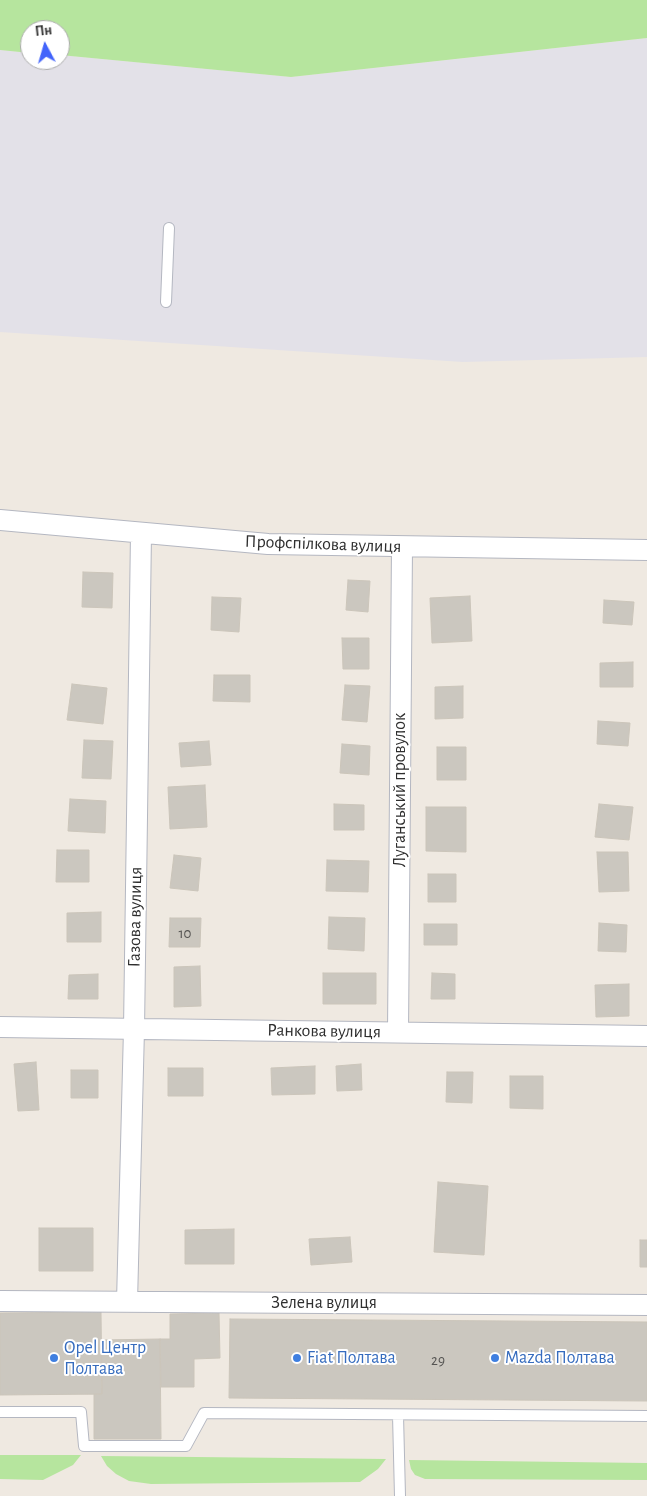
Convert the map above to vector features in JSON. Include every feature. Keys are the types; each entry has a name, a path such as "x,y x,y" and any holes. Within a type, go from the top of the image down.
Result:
{"street":[{"name":"Профспілкова вулиця","path":"0,520 268,544 647,550"},
{"name":"Газова вулиця","path":"127,1302 134,1029 141,533"},
{"name":"Луганський провулок","path":"398,1032 402,547"},
{"name":"Ранкова вулиця","path":"0,1027 647,1036"},
{"name":"Зелена вулиця","path":"0,1301 647,1305"}],"lane":[{"path":"166,302 169,228"},
{"path":"0,1412 81,1412 84,1446 186,1446 204,1413 647,1416"},
{"path":"398,1414 400,1496"}],"shaded area":[{"path":"647,38 647,357 463,362 0,332 0,50 20,52 20,70 70,70 70,56 291,77"}],"green space":[{"path":"0,0 647,0 647,38 291,77 70,56 70,20 20,20 20,52 0,50"},
{"path":"0,1455 81,1455 73,1465 43,1480 0,1479"},
{"path":"101,1456 386,1459 378,1469 360,1482 151,1484 129,1481 116,1474 107,1466"},
{"path":"409,1460 647,1463 647,1480 425,1479 415,1475"}],"building":[{"path":"83,572 113,573 112,608 82,607"},
{"path":"348,580 370,581 368,612 346,610"},
{"path":"470,596 472,641 432,643 430,598"},
{"path":"212,597 241,598 239,632 211,630"},
{"path":"604,600 634,602 632,625 603,623"},
{"path":"342,638 369,638 369,669 343,669"},
{"path":"633,662 633,687 600,687 600,663"},
{"path":"214,675 250,675 250,702 213,701"},
{"path":"72,684 107,688 103,724 67,720"},
{"path":"345,685 370,686 367,722 342,720"},
{"path":"463,686 463,718 435,719 435,687"},
{"path":"598,721 630,723 628,746 597,744"},
{"path":"84,740 113,741 111,779 82,778"},
{"path":"209,741 211,765 181,767 179,743"},
{"path":"342,744 370,746 369,775 340,773"},
{"path":"437,747 466,747 466,780 437,780"},
{"path":"205,785 207,827 170,829 168,787"},
{"path":"70,799 106,801 105,833 68,831"},
{"path":"334,804 364,805 364,830 334,830"},
{"path":"599,804 633,807 629,840 595,837"},
{"path":"426,807 466,807 466,852 426,851"},
{"path":"57,850 89,850 89,882 56,882"},
{"path":"597,852 628,852 629,891 599,892"},
{"path":"174,855 201,858 198,891 170,888"},
{"path":"327,860 369,861 368,892 326,891"},
{"path":"428,874 456,874 456,902 428,902"},
{"path":"101,912 101,942 67,942 67,913"},
{"path":"329,917 365,918 364,951 328,949"},
{"path":"170,918 201,918 200,947 169,947"},
{"path":"599,923 627,925 626,952 598,951"},
{"path":"424,924 457,924 457,945 424,945"},
{"path":"200,966 201,1006 174,1007 174,967"},
{"path":"323,973 376,973 376,1004 323,1004"},
{"path":"432,973 455,974 455,999 431,999"},
{"path":"98,974 98,999 68,999 69,975"},
{"path":"629,984 629,1016 596,1017 595,985"},
{"path":"36,1062 39,1110 18,1111 14,1064"},
{"path":"361,1064 362,1090 337,1091 336,1066"},
{"path":"315,1066 315,1094 272,1095 271,1068"},
{"path":"168,1068 203,1068 203,1096 168,1096"},
{"path":"71,1070 98,1070 98,1098 71,1098"},
{"path":"447,1072 473,1072 472,1103 446,1102"},
{"path":"510,1076 543,1076 543,1109 510,1108"},
{"path":"438,1182 488,1186 484,1255 434,1252"},
{"path":"39,1228 93,1228 93,1271 39,1271"},
{"path":"234,1229 234,1264 185,1264 185,1230"},
{"path":"350,1237 352,1262 311,1265 309,1239"},
{"path":"640,1240 647,1240 647,1267 640,1267"},
{"path":"101,1312 102,1394 0,1395 0,1313"},
{"path":"219,1313 220,1358 194,1359 194,1387 161,1387 160,1339 170,1339 170,1314"},
{"path":"230,1319 647,1322 647,1401 229,1398"},
{"path":"160,1339 161,1439 94,1439 94,1394 102,1394 101,1340"}],"place":[{"name":"Opel Центр Полтава","path":"54,1358"},
{"name":"Fiat Полтава","path":"297,1358"},
{"name":"Mazda Полтава","path":"495,1358"}]}
